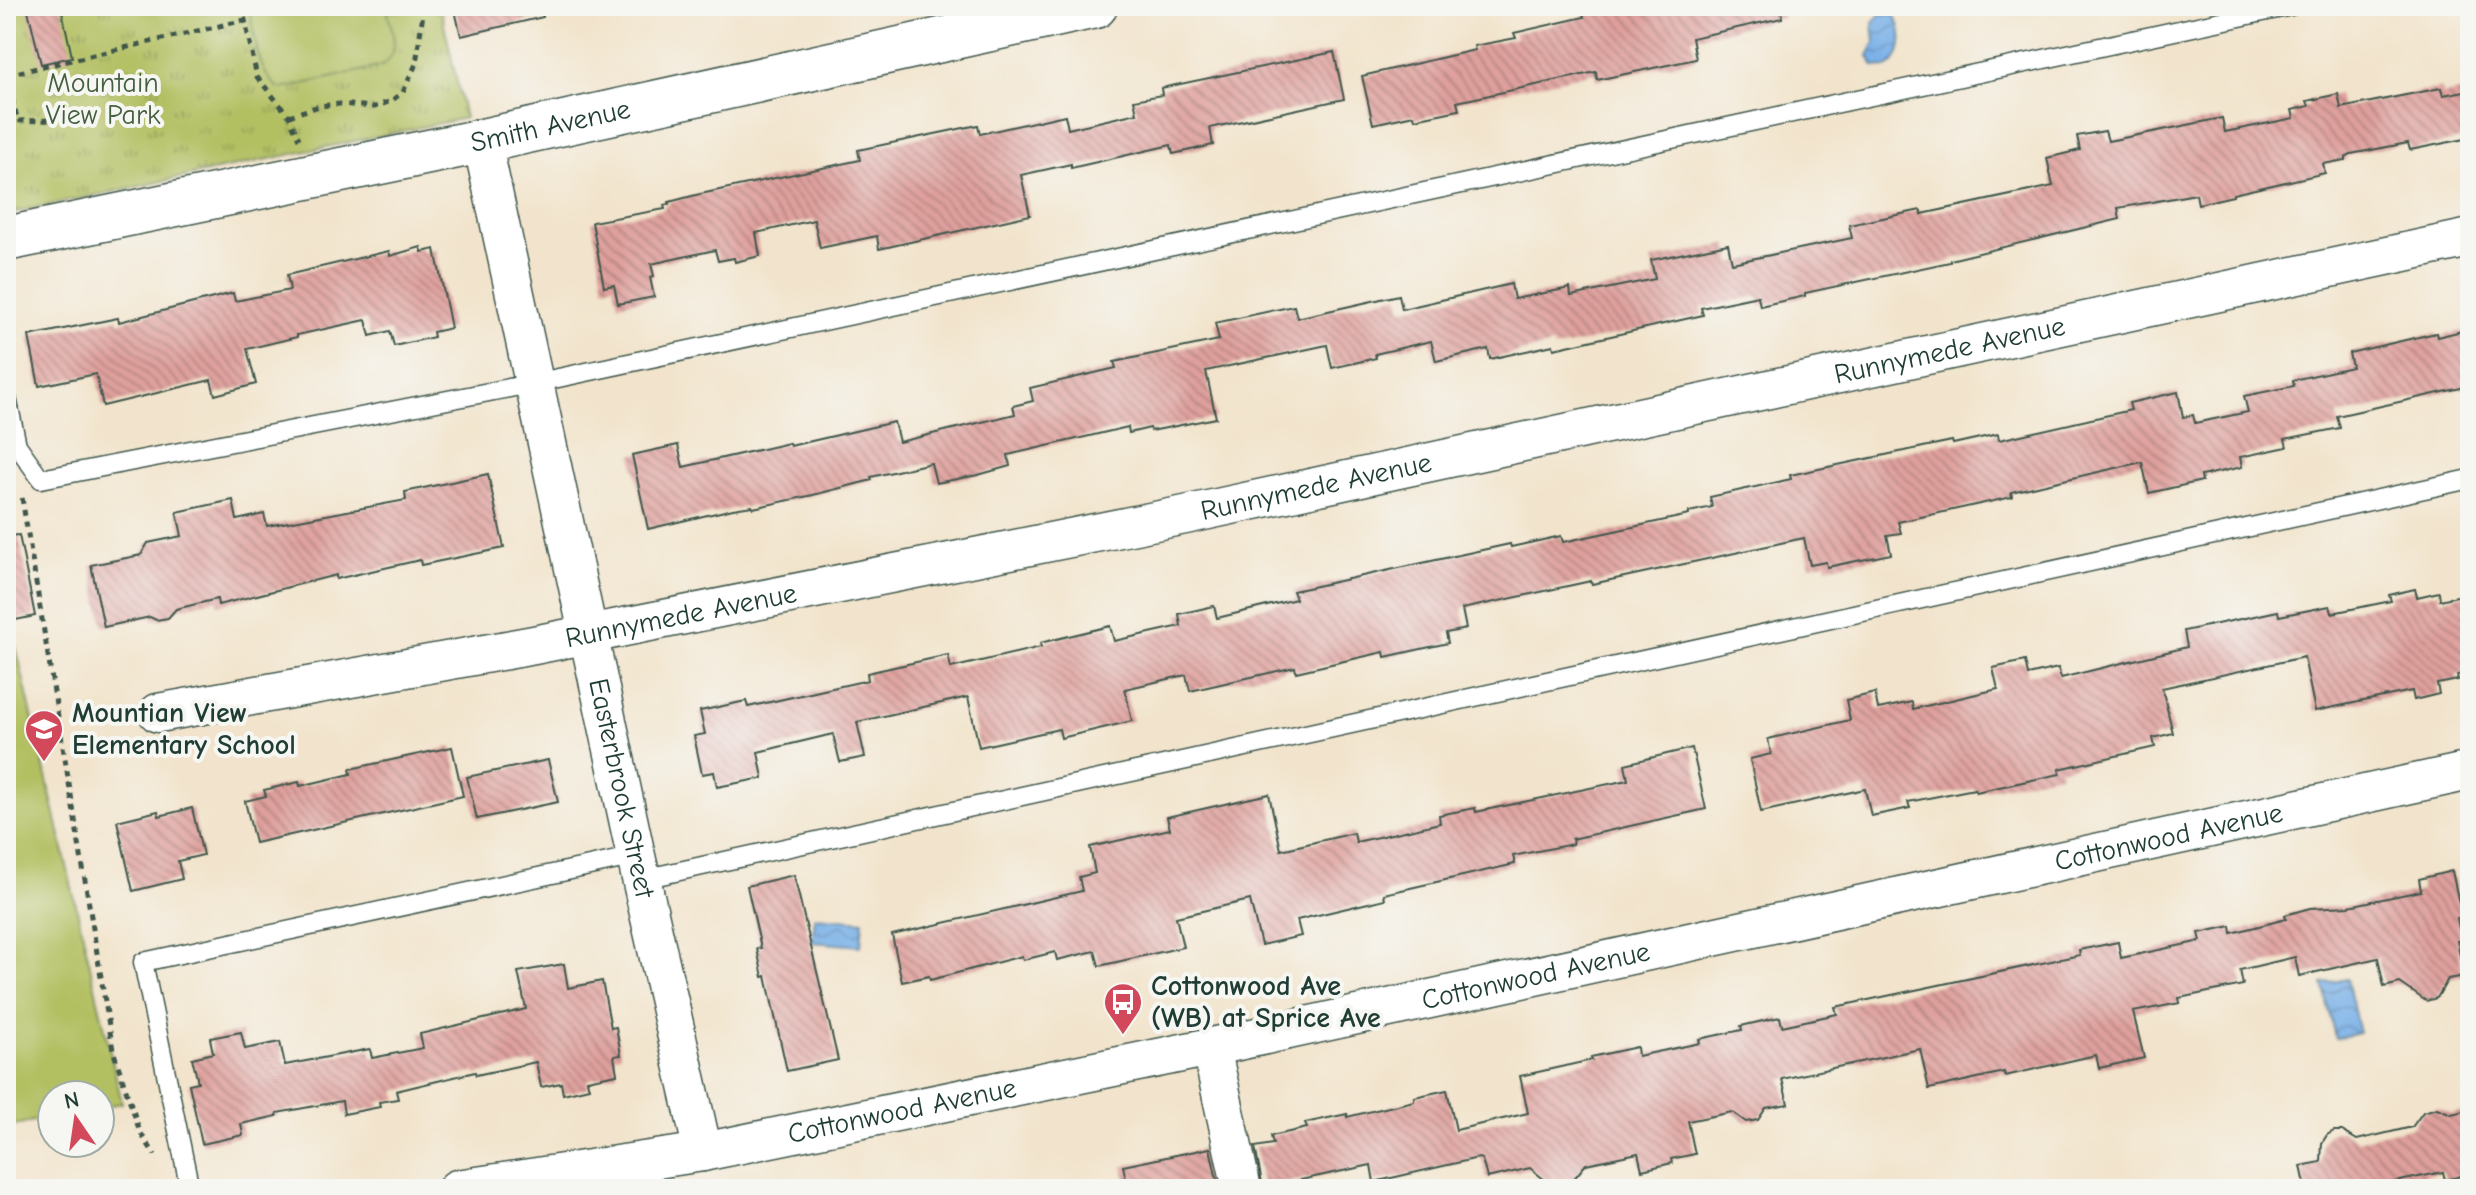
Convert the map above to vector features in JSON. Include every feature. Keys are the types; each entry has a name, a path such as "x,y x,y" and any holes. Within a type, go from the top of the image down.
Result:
{"street":[{"name":"Smith Avenue","path":"6,239 482,141 1095,6"},
{"name":"Easterbrook Street","path":"482,141 703,1152"},
{"name":"Runnymede Avenue","path":"158,713 588,635 1201,512 2470,238"},
{"name":"Cottonwood Avenue","path":"457,1189 703,1152 1211,1047 2470,771"},
{"path":"1211,1047 1242,1189"}],"lane":[{"path":"6,393 17,445 41,479 535,383 2291,6"},
{"path":"190,1189 143,962 639,868 2470,479"}],"path":[{"path":"242,6 257,77 289,116 315,176"},
{"path":"289,116 319,106 375,107 403,92 416,64 424,6"},
{"path":"6,142 18,121 6,74 245,20"},
{"path":"18,121 53,120"},
{"path":"17,445 23,503 113,1050 140,1132"}],"green space":[{"name":"Mountain View Park","path":"6,6 440,6 465,118 6,214"},
{"path":"249,6 386,6 394,39 392,54 382,66 282,89 267,76 262,65"},
{"path":"16,647 122,1103 116,1104 116,1079 36,1079 36,1120 6,1127 6,649"}],"water":[{"path":"1880,14 1893,14 1901,36 1897,58 1886,68 1874,66 1869,56 1875,42 1873,23"},
{"path":"815,917 863,921 861,946 812,942"},
{"path":"2347,979 2359,1033 2335,1038 2323,984"}],"building":[{"path":"27,6 61,6 72,57 41,64"},
{"path":"454,6 542,6 543,17 461,36"},
{"path":"1581,6 1781,6 1782,18 1692,38 1696,59 1597,80 1596,72 1457,102 1459,110 1373,124 1362,76 1475,50 1474,46 1516,38 1514,33 1584,17"},
{"path":"1334,52 1344,99 1210,128 1213,145 1173,154 1171,145 1071,168 1071,164 1021,175 1030,215 879,249 877,236 820,248 814,220 756,233 760,256 735,262 734,258 718,261 715,250 651,264 654,297 618,304 614,285 604,287 592,222 665,209 664,205 669,202 696,195 860,160 858,150 978,125 980,134 1065,115 1068,129 1137,113 1134,100 1162,95 1161,88"},
{"path":"2441,88 2443,95 2470,90 2470,138 2410,150 2408,143 2351,154 2346,160 2323,164 2325,173 2233,196 2198,204 2196,194 2118,208 2120,219 1950,262 1805,293 1805,296 1760,306 1758,296 1701,308 1703,315 1554,349 1553,345 1490,359 1488,349 1436,361 1431,341 1332,368 1327,345 1206,371 1216,418 1151,431 1150,428 1129,433 1128,427 1008,455 1010,466 936,483 931,463 813,495 753,508 733,509 648,529 632,455 678,445 683,467 894,422 899,442 1015,414 1013,406 1033,401 1030,388 1116,368 1114,362 1219,340 1215,323 1294,306 1297,318 1399,295 1402,309 1511,284 1514,299 1570,288 1571,296 1655,279 1651,260 1728,244 1732,263 1852,238 1849,225 1921,210 1922,214 2053,186 2047,158 2080,150 2077,136 2105,131 2108,141 2222,118 2225,132 2294,118 2292,110 2309,106 2307,101 2338,94 2341,108"},
{"path":"421,247 422,252 435,249 451,328 433,332 434,337 394,346 390,331 370,336 366,320 297,335 247,349 256,384 215,395 211,380 103,406 96,374 39,386 29,336 118,318 119,322 233,293 235,301 290,290 287,275 389,251 390,256"},
{"path":"2470,329 2470,386 2337,416 2340,428 2285,439 2287,447 2240,457 2242,467 2201,476 2202,481 2149,493 2142,462 2011,492 2012,497 1898,522 1901,533 1887,535 1891,554 1827,567 1826,562 1810,565 1804,538 1462,609 1466,629 1446,633 1448,643 1385,657 1384,652 1296,672 1295,667 1190,691 1186,675 1125,689 1132,721 1061,738 1059,729 979,747 968,697 857,722 865,757 840,762 833,734 758,752 763,778 717,787 714,772 702,774 694,736 705,734 700,711 746,701 748,707 868,680 867,673 948,655 951,668 1041,647 1040,643 1110,626 1114,641 1181,626 1179,614 1214,606 1217,618 1296,599 1293,591 1510,544 1511,547 1561,536 1563,542 1689,515 1689,512 1712,507 1710,497 1791,479 1790,475 1952,441 1953,444 1998,434 1999,440 2131,410 2129,403 2178,392 2183,417 2193,415 2195,423 2248,412 2244,396 2294,386 2293,380 2352,367 2349,353 2436,333 2437,337"},
{"path":"488,474 504,548 421,565 420,560 336,579 336,575 218,605 217,599 176,609 168,618 156,620 150,617 104,627 91,565 141,555 148,543 182,536 177,512 233,500 237,520 264,514 267,526 406,500 405,492"},
{"path":"19,535 35,616 6,622 6,536"},
{"path":"2415,589 2417,597 2439,592 2440,600 2470,593 2470,672 2457,675 2458,680 2437,684 2439,694 2414,700 2412,691 2315,711 2304,657 2162,688 2173,733 2153,738 2155,747 2059,769 2060,774 1976,792 1975,789 1908,802 1910,808 1871,816 1865,789 1761,812 1750,759 1771,754 1768,739 1850,720 1846,700 1875,693 1878,709 1912,702 1913,709 1998,689 1993,668 2025,661 2028,675 2058,668 2061,678 2187,647 2184,631 2278,611 2279,616 2330,606 2332,613 2391,601 2389,595"},
{"path":"452,747 463,796 255,843 245,801 266,796 264,790 299,782 300,786 351,774 350,769"},
{"path":"1692,748 1706,809 1572,839 1573,844 1513,856 1515,864 1384,894 1385,899 1297,920 1301,936 1261,945 1250,900 1176,917 1183,947 1099,966 1095,951 1057,960 1055,952 1023,960 1022,956 930,980 929,976 902,982 892,935 1082,891 1079,877 1095,873 1090,847 1170,829 1167,817 1269,794 1281,850 1354,833 1356,842 1440,823 1439,815 1475,808 1476,812 1628,780 1625,764"},
{"path":"548,760 558,802 477,819 467,777"},
{"path":"192,808 203,855 178,861 182,879 133,891 117,821 158,811 159,816"},
{"path":"2452,871 2462,917 2457,918 2461,940 2457,941 2464,976 2448,979 2437,998 2426,1001 2400,983 2384,987 2378,958 2299,976 2295,957 2240,970 2243,985 2179,998 2180,1003 2133,1012 2144,1058 2099,1068 2096,1055 2005,1076 2004,1072 1929,1089 1920,1049 1782,1079 1788,1104 1766,1108 1758,1120 1746,1122 1732,1112 1688,1121 1695,1154 1642,1170 1638,1153 1586,1164 1573,1180 1551,1185 1530,1168 1487,1178 1482,1159 1478,1158 1374,1182 1371,1165 1263,1188 1255,1147 1273,1144 1271,1136 1307,1128 1305,1123 1347,1114 1347,1117 1447,1090 1456,1130 1528,1113 1520,1076 1592,1060 1591,1057 1637,1047 1638,1056 1700,1043 1699,1039 1742,1030 1741,1026 1780,1017 1782,1026 1837,1014 1835,1007 2080,955 2079,950 2118,942 2121,958 2201,941 2199,933 2231,926 2232,933 2286,919 2285,915 2310,908 2349,906 2421,891 2419,879"},
{"path":"794,875 838,1060 787,1071 766,976 763,977 757,949 761,948 747,886"},
{"path":"564,964 568,988 602,981 611,1028 616,1027 621,1055 614,1056 617,1074 587,1080 589,1088 563,1094 561,1083 541,1087 536,1062 476,1075 475,1072 396,1091 398,1099 379,1102 380,1107 344,1114 342,1101 277,1113 277,1116 241,1124 243,1135 202,1144 189,1084 198,1082 192,1058 213,1053 210,1038 241,1032 245,1049 280,1042 285,1065 370,1049 372,1058 423,1048 420,1034 526,1009 518,972"},
{"path":"2437,1108 2451,1114 2470,1110 2470,1174 2445,1180 2443,1172 2390,1183 2392,1189 2306,1189 2301,1166 2321,1162 2322,1143 2327,1135 2342,1131 2357,1140 2412,1127 2423,1112"},
{"path":"1210,1148 1219,1189 1128,1189 1123,1166"}],"place":[{"name":"Mountian View Elementary School","path":"44,763"},
{"name":"Cottonwood Ave (WB) at Sprice Ave","path":"1123,1036"}]}
